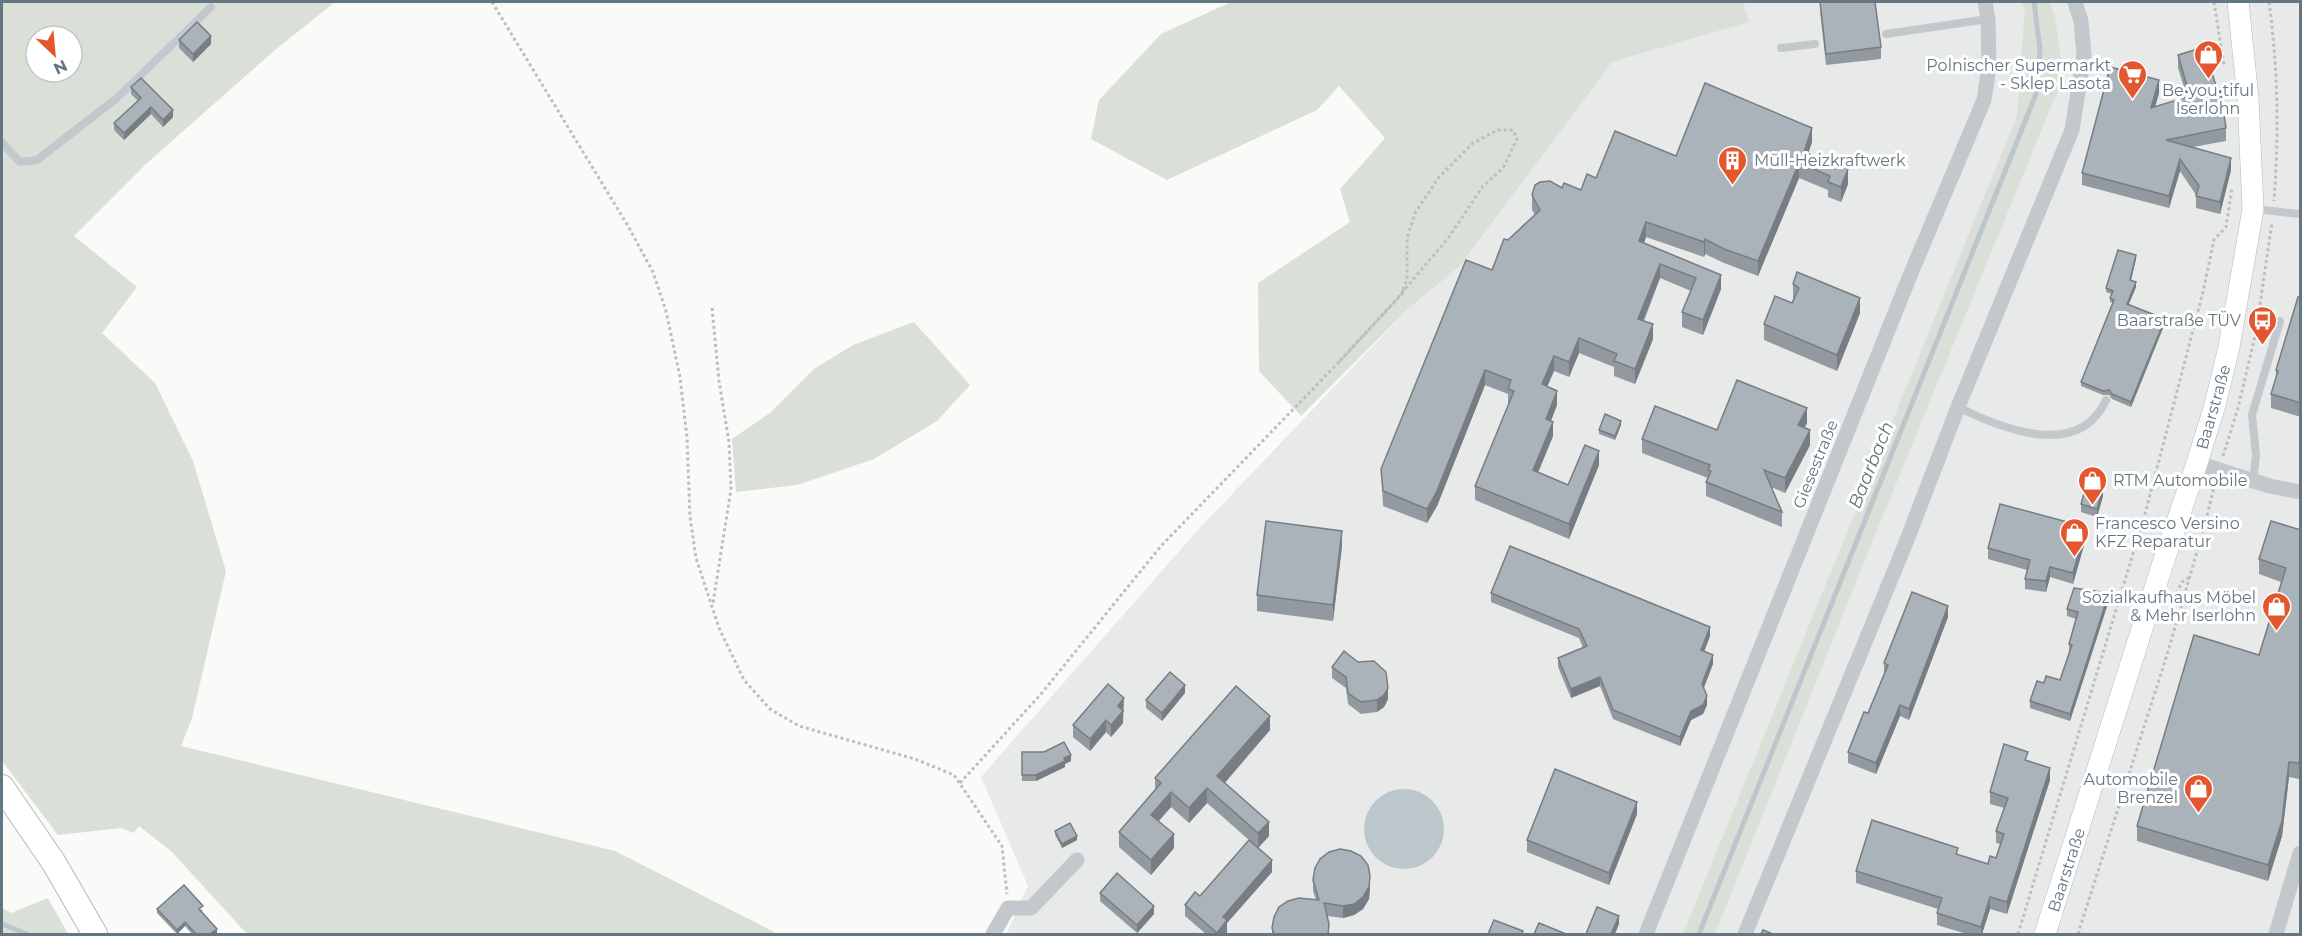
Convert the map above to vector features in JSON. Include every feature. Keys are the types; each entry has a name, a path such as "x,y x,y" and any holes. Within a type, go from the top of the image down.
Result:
{"main road":[{"name":"Baarstraße","path":"2045,934 2162,566 2197,464 2229,347 2253,209 2241,2"},
{"path":"2,787 54,863 91,926"}],"street":[{"name":"Giesestraße","path":"1646,934 1911,273 1984,100 1989,67 1988,19 1985,2"},
{"path":"1745,934 2072,130 2084,54 2081,21 2075,2"},
{"path":"2197,464 2253,481 2301,492"},
{"path":"2276,934 2301,854"},
{"path":"993,934 1008,908 1031,908 1077,860"}],"lane":[{"path":"2,143 20,162 37,160 117,98 211,7"},
{"path":"1886,33 1988,19"},
{"path":"1781,48 1815,44"},
{"path":"2253,209 2301,214"},
{"path":"2253,481 2256,455 2252,415 2280,321"},
{"path":"1958,407 1990,423 2020,432 2054,435 2079,430 2099,415 2106,400"}],"path":[{"path":"492,2 628,226 653,272 666,311 680,377 687,438 690,517 696,558 720,628 744,680 770,709 799,726 915,759 954,775 1002,846 1008,908"},
{"path":"2214,2 2225,72"},
{"path":"2201,54 2222,51"},
{"path":"960,783 1041,694 1161,546 1402,294 1449,237 1483,186 1503,168 1517,139 1513,130 1498,130 1473,142 1439,177 1415,213 1407,238 1407,278 1402,294"},
{"path":"2018,934 2145,514 2204,292 2214,240 2226,228 2233,185"},
{"path":"712,308 719,381 729,441 731,489 712,605"},
{"path":"2078,934 2166,658 2219,470"}],"shaded area":[{"path":"2,2 335,2 275,50 146,164 74,236 137,287 102,333 155,383 193,461 226,571 192,718 181,746 615,851 778,934 247,934 172,852 139,826 134,833 121,828 58,835 2,761"},
{"path":"1231,2 1743,2 1749,22 1612,62 1459,267 1409,308 1301,416 1259,371 1258,283 1350,222 1340,189 1385,138 1339,86 1317,110 1167,180 1091,139 1099,100 1161,34"},
{"path":"1743,2 2300,2 2300,934 1006,934 1028,886 981,777 1195,533 1409,308 1459,267 1612,62 1748,22"},
{"path":"2021,2 2049,2 2055,16 2063,78 1884,513 1715,934 1683,934 2017,116 2025,10"},
{"path":"914,322 970,385 937,421 874,459 797,485 736,492 732,439 770,413 814,369 853,345"},
{"path":"1404,789 1419,792 1432,801 1441,814 1444,829 1441,844 1432,857 1419,866 1404,869 1389,866 1376,857 1367,844 1364,829 1367,814 1376,801 1389,792"},
{"path":"48,898 68,934 2,934 2,908 11,913"}],"building":[{"path":"1820,2 1875,2 1881,47 1826,54"},
{"path":"197,22 211,36 193,54 179,40"},
{"path":"2204,47 2217,89 2220,88 2226,128 2166,140 2231,158 2220,202 2196,196 2199,186 2180,159 2169,196 2082,173 2110,67 2159,80 2151,108 2190,96 2178,55"},
{"path":"141,78 173,110 163,120 151,107 124,133 114,123 141,98 131,87"},
{"path":"1705,83 1812,128 1804,152 1848,169 1841,187 1828,182 1830,176 1799,163 1758,261 1724,249 1705,239 1704,242 1646,222 1639,241 1721,275 1703,320 1682,312 1696,278 1660,264 1638,319 1653,324 1635,369 1614,361 1617,354 1579,338 1569,362 1554,356 1542,384 1557,391 1546,419 1553,422 1533,470 1568,485 1585,445 1599,451 1569,524 1475,486 1514,391 1508,389 1511,380 1485,370 1437,491 1427,509 1383,491 1381,469 1466,260 1492,270 1504,239 1508,240 1540,210 1532,195 1535,185 1550,181 1562,188 1564,183 1581,190 1587,174 1596,178 1615,131 1676,156"},
{"path":"2118,250 2136,255 2130,280 2136,282 2127,304 2165,319 2131,402 2112,394 2109,390 2103,391 2081,382 2114,300 2110,298 2113,291 2106,288"},
{"path":"1797,272 1860,298 1837,355 1764,324 1775,296 1792,303 1799,288 1793,284"},
{"path":"2298,297 2301,298 2301,403 2271,394"},
{"path":"1737,380 1807,408 1798,425 1810,430 1785,478 1764,470 1782,512 1706,482 1711,471 1708,470 1710,465 1642,439 1655,406 1717,430"},
{"path":"1605,414 1621,421 1615,436 1599,430"},
{"path":"2087,483 2103,488 2097,509 2081,504"},
{"path":"2000,504 2086,527 2073,573 2050,567 2046,581 2025,579 2030,560 1988,548"},
{"path":"1266,521 1342,531 1333,605 1257,595"},
{"path":"2271,521 2301,530 2301,755 2299,763 2289,762 2282,821 2268,865 2137,826 2194,635 2259,655 2286,568 2259,559"},
{"path":"1510,546 1710,627 1701,650 1713,655 1702,684 1707,696 1703,705 1691,711 1680,737 1613,710 1600,677 1571,689 1558,658 1587,646 1579,629 1491,593"},
{"path":"2074,588 2109,593 2070,714 2030,701 2037,681 2044,683 2046,676 2060,680 2072,645 2069,644 2078,612 2067,609"},
{"path":"1912,592 1948,606 1909,709 1900,705 1876,763 1848,752 1864,712 1868,713 1888,665 1884,663"},
{"path":"1344,651 1358,662 1374,661 1386,672 1388,688 1384,695 1377,700 1361,702 1348,693 1346,677 1332,667"},
{"path":"1170,672 1185,685 1162,713 1146,700"},
{"path":"1108,684 1124,698 1118,706 1123,711 1111,725 1106,720 1090,739 1073,725"},
{"path":"1236,686 1270,716 1217,776 1269,822 1258,833 1207,788 1189,808 1171,792 1151,815 1174,834 1151,860 1119,832 1161,783 1155,778"},
{"path":"1064,742 1071,755 1064,758 1065,761 1036,775 1022,775 1022,752 1044,752"},
{"path":"2004,744 2028,752 2025,760 2050,768 2007,902 1990,897 1981,927 1937,913 1942,898 1856,871 1872,820 1958,848 1956,854 1988,864 1990,856 1996,858 2004,834 1996,831 2008,798 1990,792"},
{"path":"1555,769 1637,802 1609,873 1527,840"},
{"path":"1070,823 1077,836 1062,844 1055,831"},
{"path":"1249,840 1272,860 1223,917 1227,920 1217,933 1185,905 1195,892 1200,896"},
{"path":"1340,849 1361,856 1368,865 1369,887 1363,897 1354,904 1343,906 1324,903 1329,924 1328,934 1274,934 1272,928 1274,917 1279,907 1299,898 1319,900 1313,880 1315,868 1320,859 1329,852"},
{"path":"1117,873 1154,906 1137,925 1100,893"},
{"path":"184,885 203,906 199,909 217,929 210,934 196,934 185,922 177,930 157,909"},
{"path":"1597,907 1619,916 1611,934 1586,934"},
{"path":"1494,920 1523,931 1522,934 1488,934"},
{"path":"1539,923 1566,934 1534,934"},
{"path":"1763,930 1773,934 1761,934"}],"waterway":[{"name":"Baarbach","path":"1699,934 2038,89 2040,49 2034,2"},
{"path":"2,924 27,934"}],"place":[{"name":"Be•you•tiful Iserlohn","path":"2208,80"},
{"name":"Polnischer Supermarkt - Sklep Lasota","path":"2132,100"},
{"name":"Müll-Heizkraftwerk","path":"1733,186"},
{"name":"Baarstraße TÜV","path":"2262,346"},
{"name":"RTM Automobile","path":"2092,506"},
{"name":"Francesco Versino KFZ Reparatur","path":"2074,558"},
{"name":"Sozialkaufhaus Möbel & Mehr Iserlohn","path":"2277,632"},
{"name":"Automobile Brenzel","path":"2199,814"}]}
